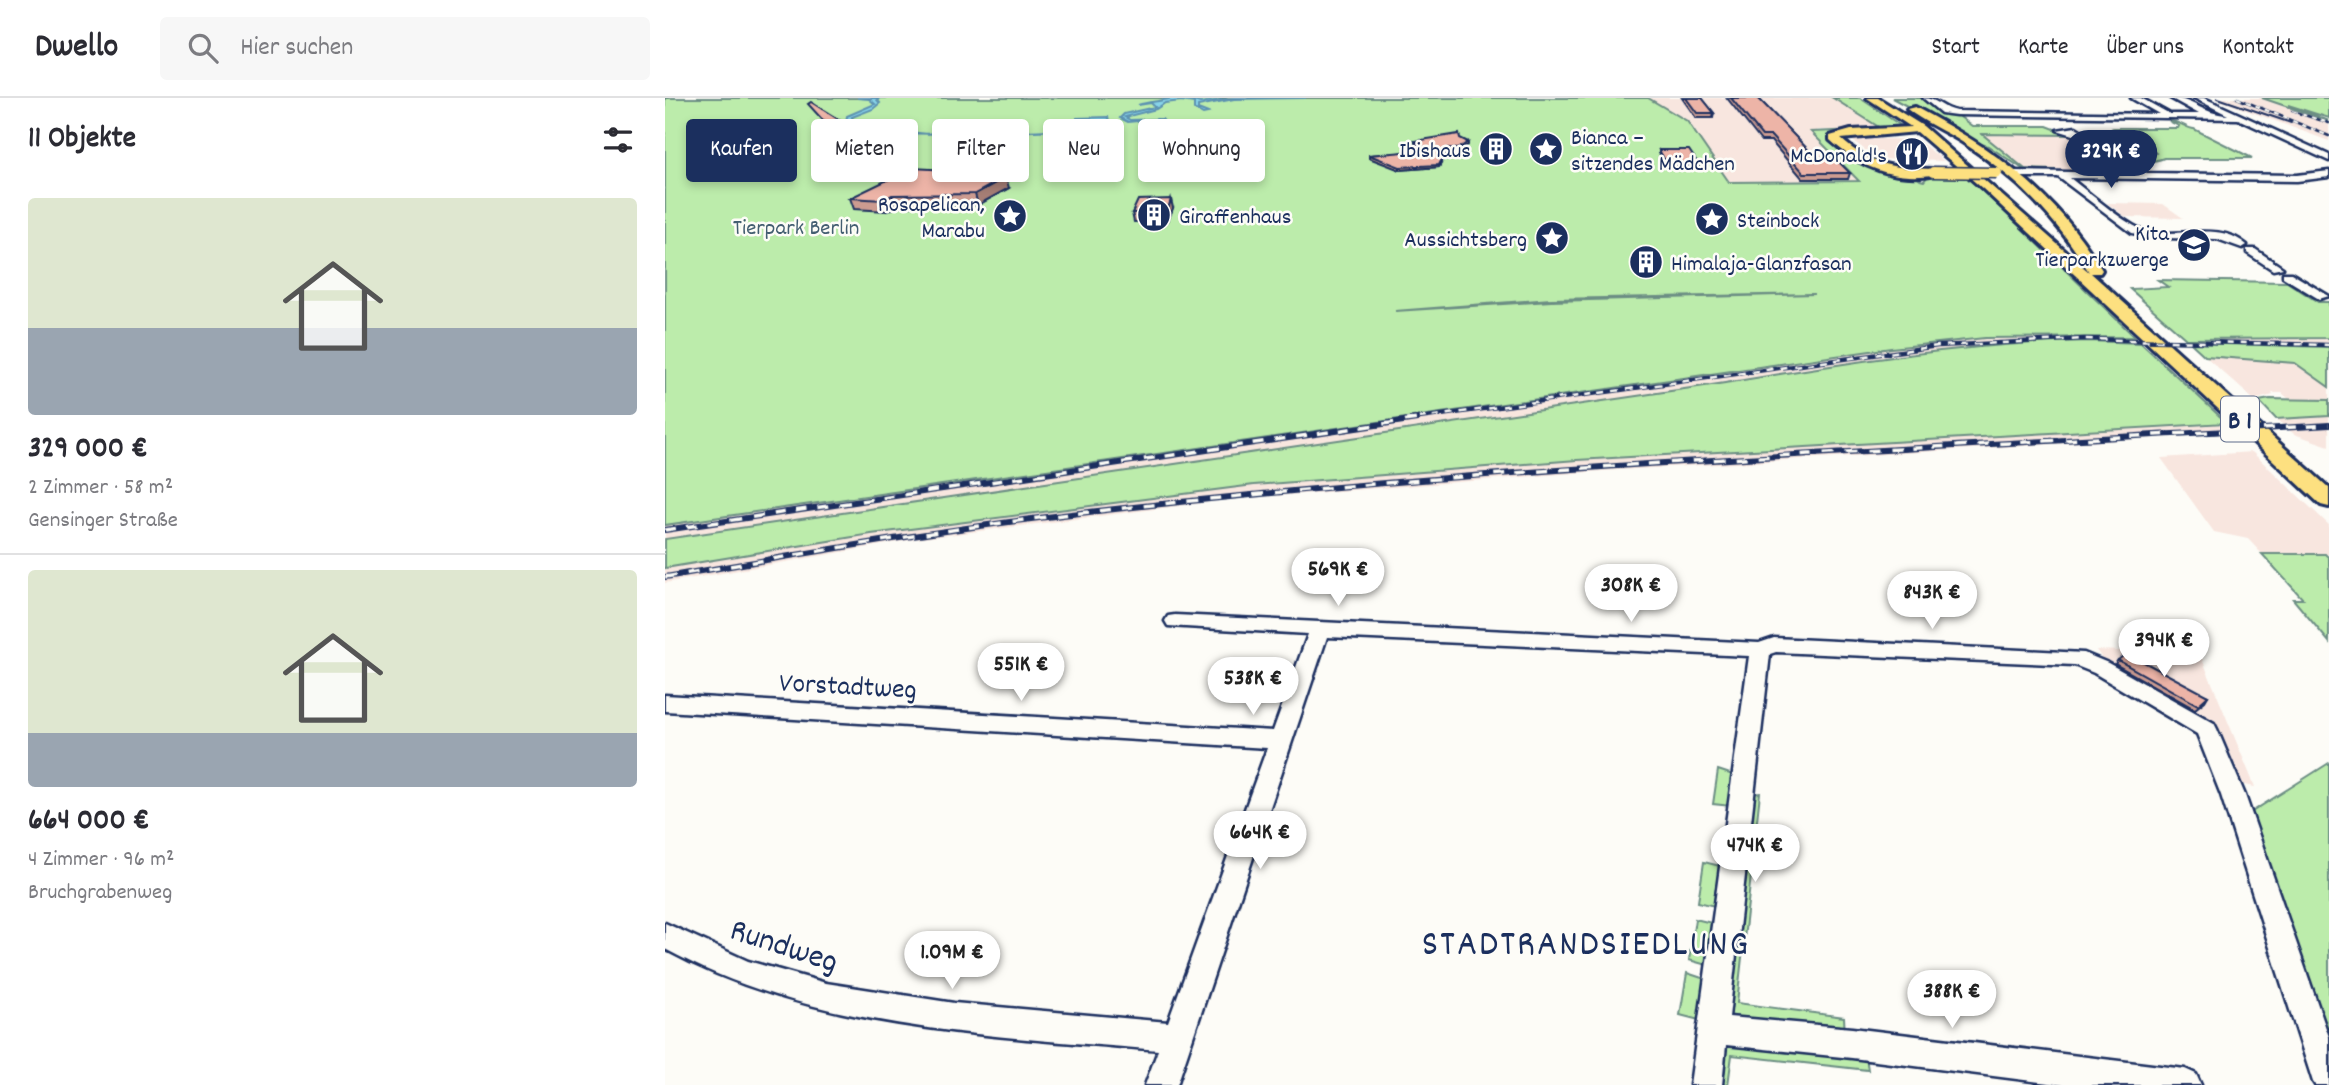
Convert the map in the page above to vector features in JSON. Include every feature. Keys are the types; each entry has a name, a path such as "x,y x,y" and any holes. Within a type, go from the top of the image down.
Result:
{"main road":[{"name":"B 1","path":"1872,98 1937,143 2329,500"},
{"name":"B 1","path":"1887,98 1950,143 2329,480"},
{"path":"1887,98 1982,148 2014,174 2074,238 2095,270"},
{"path":"1919,128 1901,133 1835,136 1857,158 1872,165 1924,172 2014,174"},
{"path":"1840,143 1842,139 1853,136 1899,136 1937,143"}],"street":[{"path":"1927,98 1948,113 2238,117"},
{"path":"2135,98 2170,116"},
{"path":"2174,98 2212,117"},
{"path":"2198,98 2329,158"},
{"path":"1981,102 1987,107 2012,108 2024,114"},
{"path":"2128,105 2150,106"},
{"path":"2081,135 2145,176"},
{"path":"2014,174 2297,178 2329,174"},
{"path":"2059,174 2136,231 2148,234 2221,236 2246,248 2323,296"},
{"path":"1175,621 1760,650 1773,645 2081,659 2190,718 2206,729 2212,739 2329,1082"},
{"path":"1161,1085 1319,633 1328,629"},
{"path":"1706,1085 1760,650"},
{"name":"Vorstadtweg","path":"665,703 1280,740"},
{"name":"Rundweg","path":"665,935 747,974 811,995 908,1012 1178,1037"},
{"path":"1714,1030 1852,1043 2185,1085"}],"shaded area":[{"path":"1648,98 1833,98 1884,130 1817,130 1860,181 1729,182 1687,121"},
{"path":"2214,98 2262,98 2329,121 2329,141"},
{"path":"1981,133 2070,135 2125,171 2025,169"},
{"path":"1852,140 1918,140 1944,161 1877,159"},
{"path":"2107,203 2163,204 2183,218 2126,217"},
{"path":"2135,337 2141,343 2001,344 1898,355 1725,383 665,539 665,525 1891,348 1984,338"},
{"path":"2329,338 2329,347 2191,343 2186,339"},
{"path":"2205,356 2295,363 2329,387 2329,399 2289,399 2282,393 2272,393 2273,395 2254,400"},
{"path":"2329,416 2329,446 2294,434 2276,419"},
{"path":"2227,423 2239,433 1603,471 1235,499 916,539 665,583 665,568 871,534 1254,485 1577,460"},
{"path":"2252,452 2329,525 2329,554 2262,554 2248,539 2214,532 2161,458"},
{"path":"2096,650 2200,654 2255,787 2235,783 2213,721 2106,664"}],"green space":[{"name":"Tierpark Berlin","path":"665,98 1648,98 1687,121 1729,182 1859,181 1811,132 1860,130 1828,135 1846,155 1865,164 1911,174 1924,181 1928,176 1967,176 2135,337 1985,338 1891,348 665,525","holes":["1815,294 1551,301 1395,311 1551,299"]},
{"path":"1833,98 1860,98 1906,129 1882,129"},
{"path":"1892,98 1925,98 1940,111 1956,114 1972,126 2047,126 2070,135 1982,134 2025,169 2056,170 2023,169 1988,146 1974,142"},
{"path":"2262,98 2329,98 2329,118 2288,105 2329,121"},
{"path":"2169,121 2194,129 2252,158 2164,158 2135,161 2126,158 2151,157 2156,153 2114,128 2178,128 2179,126"},
{"path":"2158,280 2287,282 2318,302 2329,302 2329,338 2186,339 2130,289 2168,287"},
{"path":"2089,341 2141,343 2227,423 1577,460 1254,485 871,534 665,568 665,539 1861,361 1951,350"},
{"path":"2191,343 2329,347 2329,387 2295,363 2205,356"},
{"path":"2329,400 2329,416 2276,419 2259,401"},
{"path":"2262,554 2325,554 2329,558 2329,642 2293,599 2303,599"},
{"path":"2329,763 2329,1039 2247,815"},
{"path":"1718,770 1736,776 1731,806 1713,804"},
{"path":"1760,793 1737,1003 1844,1017 1845,1036 1729,1019 1724,1009 1749,794"},
{"path":"1704,862 1724,867 1719,907 1698,902"},
{"path":"1695,919 1716,924 1710,966 1689,960"},
{"path":"1687,973 1708,980 1703,1021 1680,1015"},
{"path":"1733,1042 1865,1050 1868,1070 1732,1055 1728,1085 1714,1085 1725,1045"}],"water":[{"path":"857,98 880,98 877,100 880,103 873,109 852,117 853,119 846,119 847,116 875,104 869,99"},
{"path":"1172,98 1184,98 1200,103 1234,98 1306,98 1234,99 1198,106 1198,109 1208,113 1203,114 1194,109 1194,103 1165,103 1156,109 1125,117 1138,121 1128,122 1120,118 1124,114 1155,107 1151,103 1138,105"},
{"path":"1077,118 1108,119 1077,119"}],"building":[{"path":"1686,98 1702,98 1714,113 1697,113"},
{"path":"1731,98 1758,98 1816,158 1834,157 1850,173 1804,173 1771,136 1762,136"},
{"path":"811,102 838,119 822,119 808,104"},
{"path":"1459,134 1460,138 1468,142 1458,149 1448,148 1439,165 1400,167 1369,155 1428,150 1415,141"},
{"path":"1659,150 1689,150 1699,165 1668,166"},
{"path":"918,168 932,169 932,182 997,182 975,194 892,195 883,200 850,198 883,182 918,182"},
{"path":"1171,199 1167,212 1132,213 1138,200"},
{"path":"2127,653 2208,696 2198,705 2118,660"}],"tram line":[{"path":"2218,98 2291,123"}],"railway":[{"path":"2237,98 2329,136"},
{"path":"2292,111 2329,123"},
{"path":"1405,420 1938,346 2085,339 2329,345"},
{"path":"665,530 1417,419"},
{"path":"665,577 976,527 1235,496 1704,460 2329,425"}],"place":[{"name":"Ibishaus","path":"1496,149"},
{"name":"Bianca – sitzendes Mädchen","path":"1546,149"},
{"name":"McDonald's","path":"1912,154"},
{"name":"Giraffenhaus","path":"1154,215"},
{"name":"Rosapelican, Marabu","path":"1010,216"},
{"name":"Steinbock","path":"1712,219"},
{"name":"Aussichtsberg","path":"1552,238"},
{"name":"Kita Tierparkzwerge","path":"2194,245"},
{"name":"Himalaja-Glanzfasan","path":"1646,262"}],"district":[{"name":"STADTRANDSIEDLUNG","path":"1586,941"}]}
